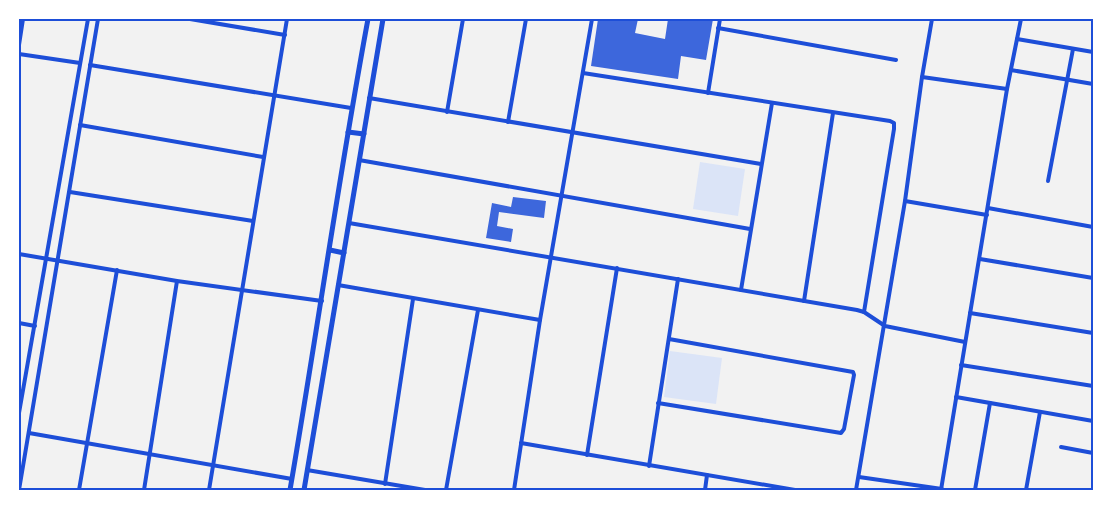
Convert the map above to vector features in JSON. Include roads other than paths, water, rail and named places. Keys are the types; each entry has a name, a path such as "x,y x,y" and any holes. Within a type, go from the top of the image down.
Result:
{"main road":[{"path":"290,490 368,19"},
{"path":"304,490 383,19"},
{"path":"348,132 364,134"},
{"path":"330,250 344,253"}],"street":[{"path":"19,45 23,19"},
{"path":"19,413 21,389 35,326 88,19"},
{"path":"19,490 98,19"},
{"path":"190,19 285,35"},
{"path":"209,490 287,19"},
{"path":"448,112 463,19"},
{"path":"508,122 526,19"},
{"path":"514,490 540,320 592,19"},
{"path":"708,93 720,19"},
{"path":"856,490 905,201 932,19"},
{"path":"858,477 941,490 1010,70 1021,19"},
{"path":"718,28 896,60"},
{"path":"1017,39 1093,52"},
{"path":"1048,182 1073,49"},
{"path":"19,54 80,63"},
{"path":"90,65 274,97 352,108"},
{"path":"1010,70 1093,84"},
{"path":"583,73 894,123 864,312"},
{"path":"922,77 1007,89"},
{"path":"75,96 85,97"},
{"path":"370,98 761,164"},
{"path":"741,290 772,103"},
{"path":"804,301 833,113"},
{"path":"80,125 263,157"},
{"path":"359,160 750,228"},
{"path":"70,192 253,221"},
{"path":"905,201 987,215"},
{"path":"988,208 1093,227"},
{"path":"349,223 551,256 864,312 884,326 965,342"},
{"path":"19,254 177,281 322,301"},
{"path":"980,260 1093,278"},
{"path":"587,455 617,268"},
{"path":"79,490 117,270"},
{"path":"649,466 678,279"},
{"path":"144,490 177,281"},
{"path":"338,285 540,320"},
{"path":"385,484 414,298"},
{"path":"446,490 478,310"},
{"path":"970,313 1093,333"},
{"path":"19,323 35,326"},
{"path":"658,403 841,433 844,429 854,376 853,372 669,339"},
{"path":"29,358 41,360"},
{"path":"961,364 1093,386"},
{"path":"956,397 1093,420"},
{"path":"975,490 990,403"},
{"path":"1026,490 1040,412"},
{"path":"29,433 292,479"},
{"path":"521,443 707,475 769,488 795,490"},
{"path":"1061,447 1093,453"},
{"path":"307,470 426,490"},
{"path":"705,490 707,475"}]}
